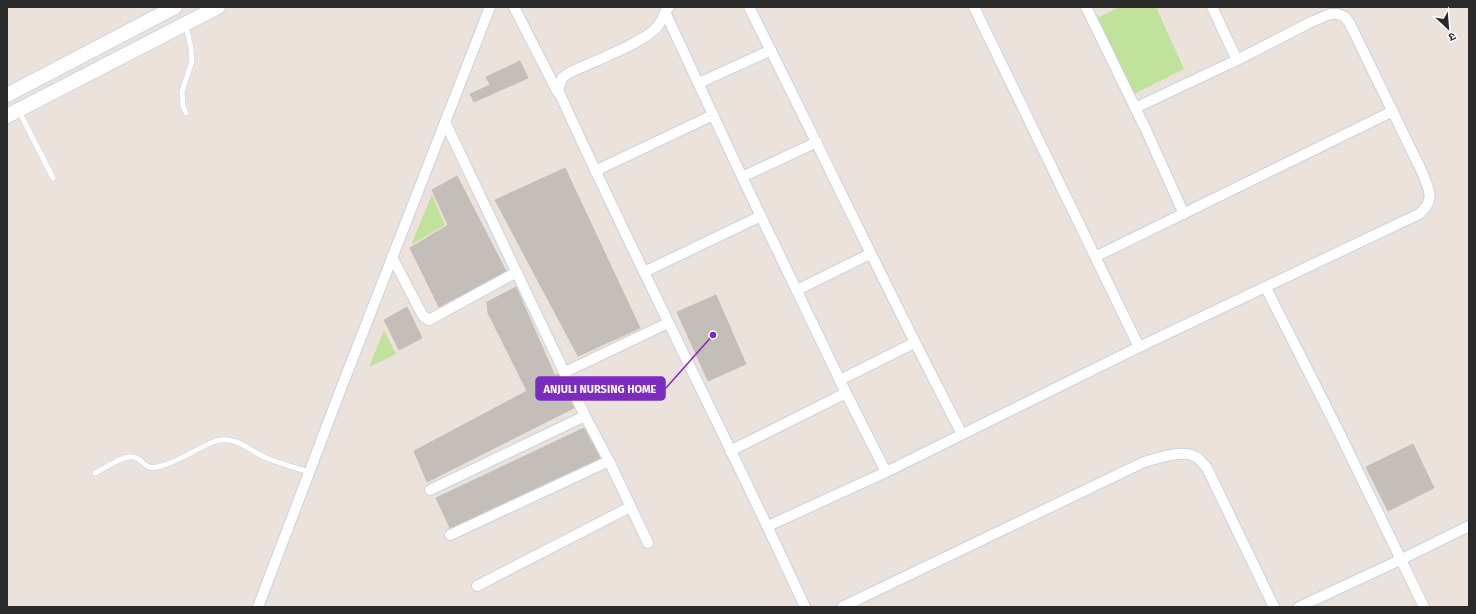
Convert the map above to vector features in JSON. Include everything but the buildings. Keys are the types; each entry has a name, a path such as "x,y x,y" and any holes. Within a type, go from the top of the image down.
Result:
{"street":[{"path":"7,96 175,7"},
{"path":"13,113 218,7"},
{"path":"258,607 490,7"},
{"path":"514,7 570,116"},
{"path":"748,7 817,142 914,343 962,434"},
{"path":"974,7 1139,347"},
{"path":"1086,7 1184,214"},
{"path":"1212,7 1237,60"},
{"path":"667,10 658,26 649,33 636,41 569,73 562,78 558,90 595,171 730,451 768,526 805,607"},
{"path":"667,10 742,177 846,393 886,472"},
{"path":"768,526 886,472 1139,347 1419,214 1428,206 1430,200 1428,188 1393,111 1350,24 1345,17 1338,14 1330,14 1311,22 1237,60 1135,108"},
{"path":"699,84 771,50"},
{"path":"1095,257 1393,111"},
{"path":"595,171 713,115"},
{"path":"445,122 585,416 609,461 648,543"},
{"path":"742,177 817,142"},
{"path":"644,272 761,216"},
{"path":"797,290 870,254"},
{"path":"392,258 423,316 429,320 517,272"},
{"path":"1266,288 1336,426 1424,607"},
{"path":"564,372 668,323"},
{"path":"840,380 914,343"},
{"path":"730,451 846,393"},
{"path":"430,490 585,416"},
{"path":"842,607 1144,462 1169,455 1186,454 1196,457 1207,468 1274,607"},
{"path":"450,535 609,461"},
{"path":"477,586 630,507"},
{"path":"1299,607 1469,526"}],"lane":[{"path":"185,23 191,48 192,61 182,92 183,106 186,113"},
{"path":"13,113 53,178"},
{"path":"94,473 131,456 135,457 148,467 159,467 214,442 227,440 241,443 269,459 309,472"}],"green space":[{"path":"1120,7 1156,7 1184,69 1130,96 1093,20"},
{"path":"432,195 445,225 411,245"},
{"path":"384,330 396,354 369,367"}],"place":[{"name":"ANJULI NURSING HOME","path":"713,335"}]}
